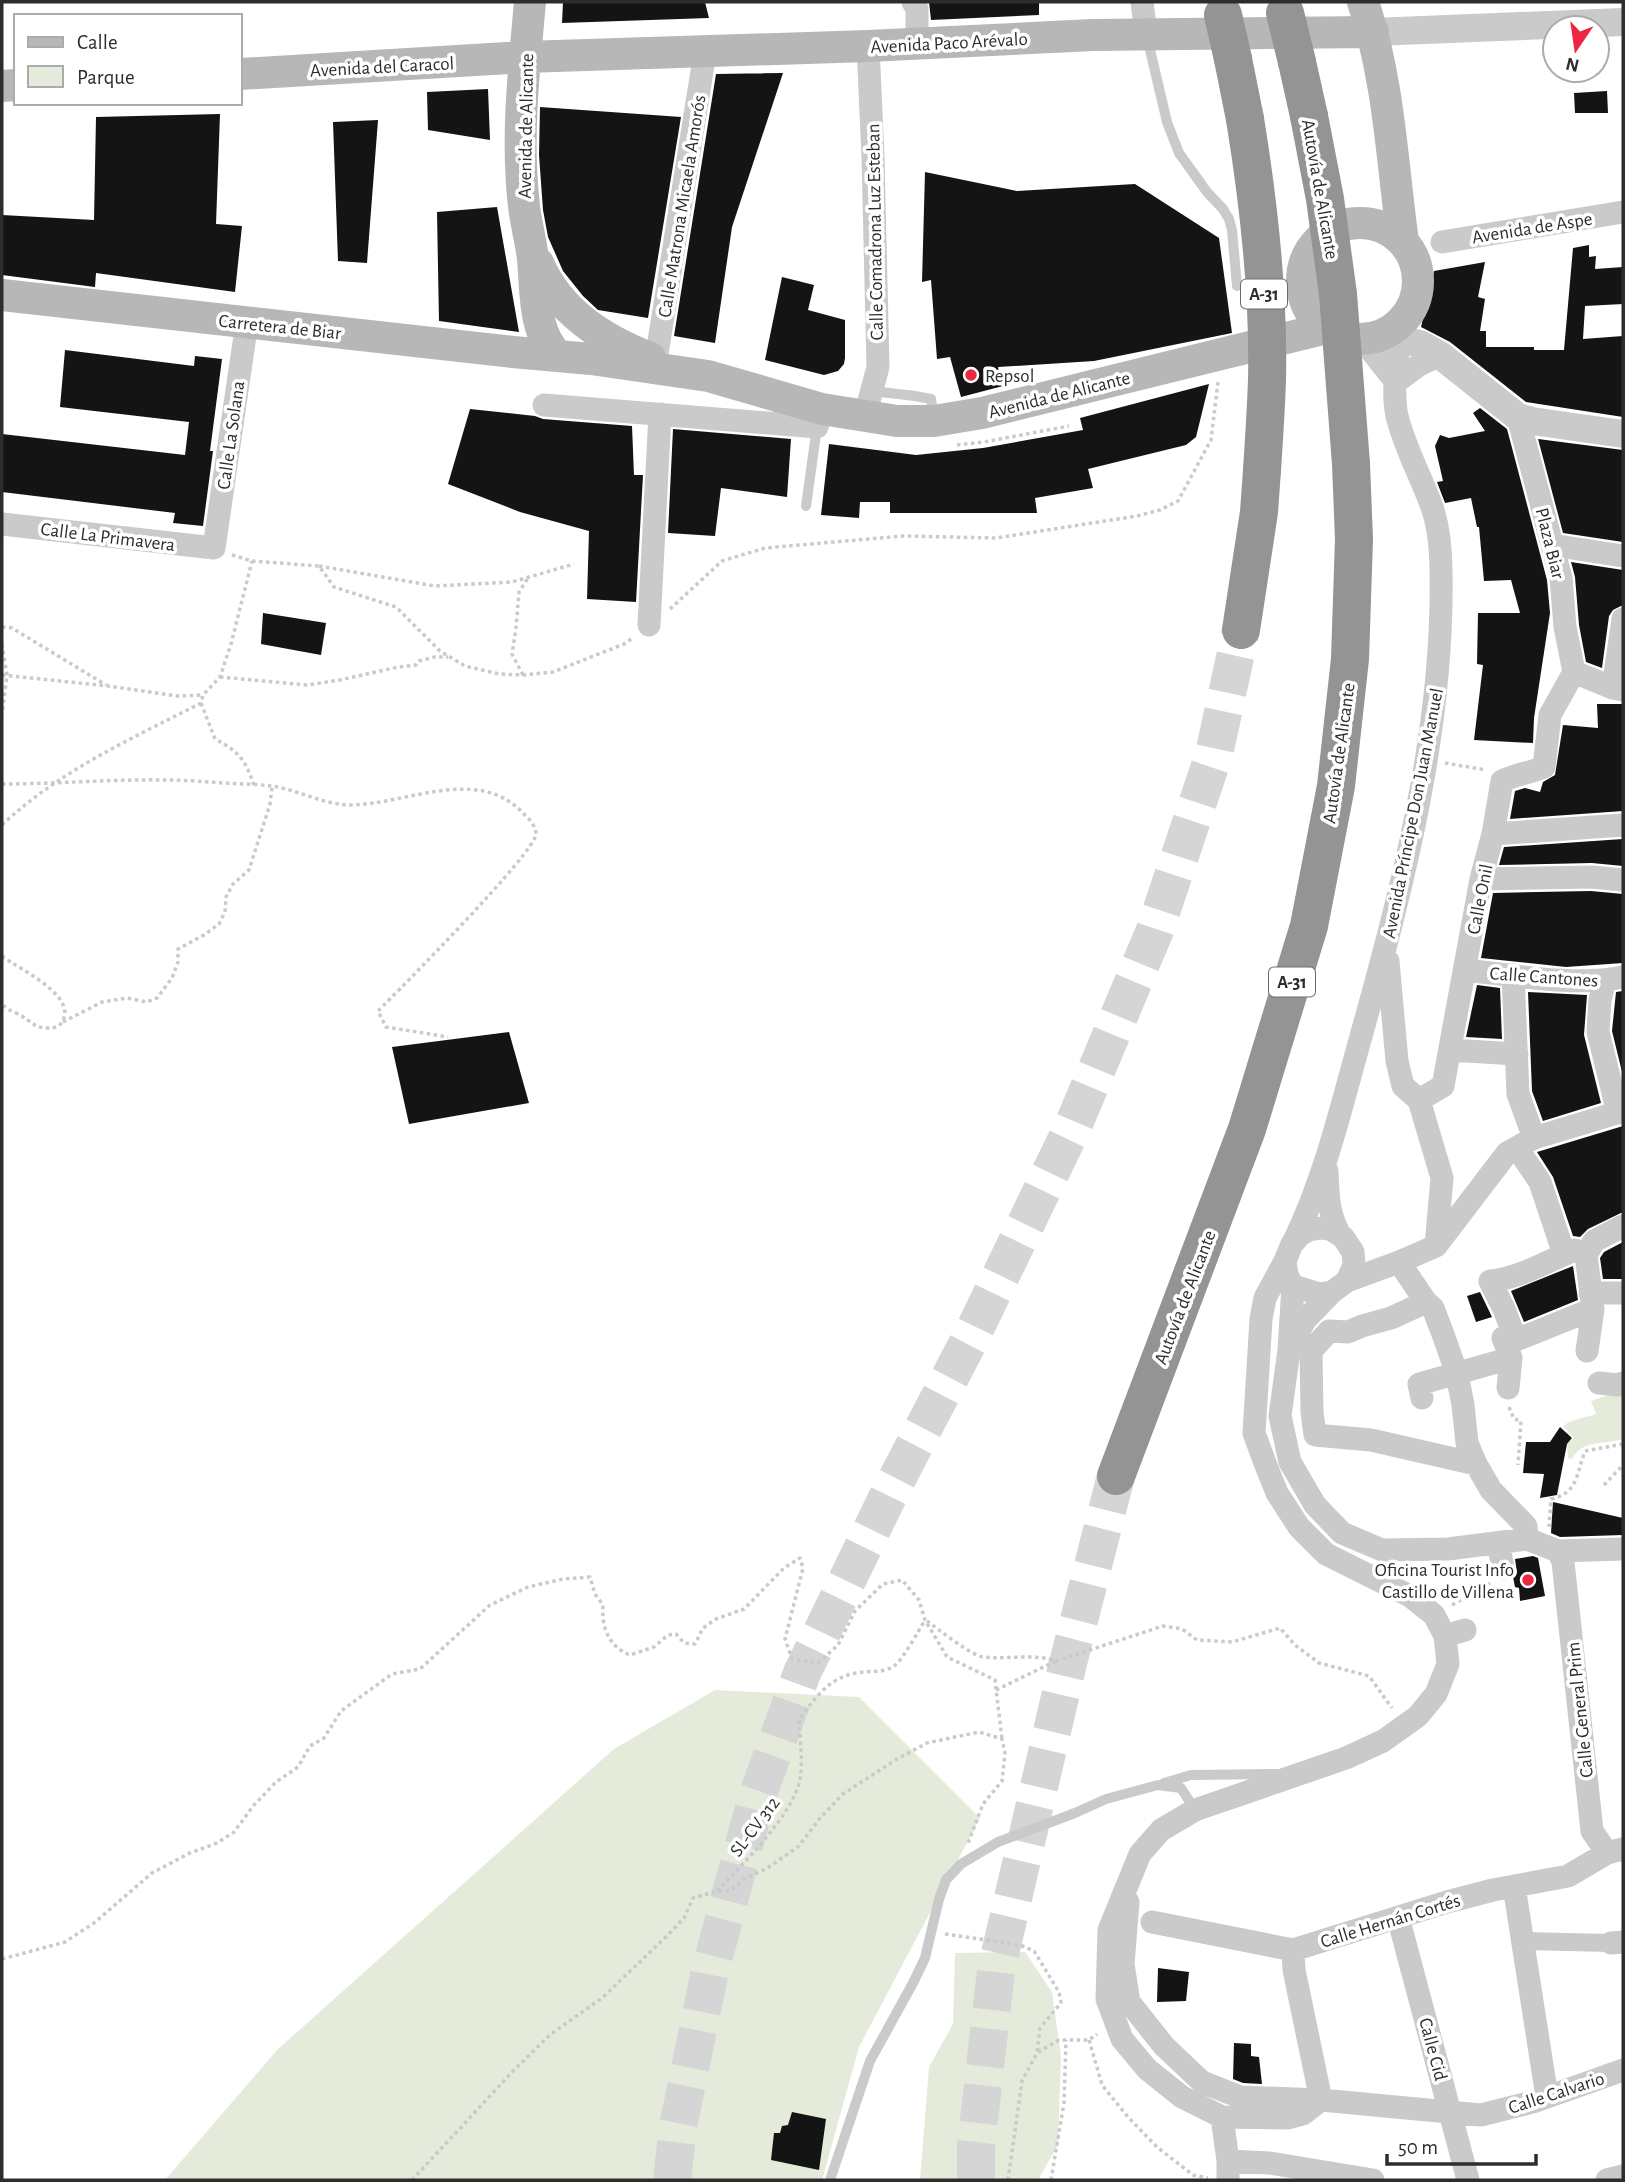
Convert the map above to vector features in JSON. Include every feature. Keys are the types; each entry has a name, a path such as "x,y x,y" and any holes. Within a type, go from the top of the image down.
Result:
{"highway":[{"name":"Autovía de Alicante","path":"1116,1476 1247,1129 1309,926 1336,786 1350,659 1354,539 1351,464 1338,294 1325,199 1284,8"},
{"name":"A-31","path":"1221,9 1233,58 1256,186 1263,261 1267,379 1257,525 1241,630"}],"main road":[{"name":"Avenida de Alicante","path":"530,2 521,122 524,206 531,249 542,273 554,314 575,330 569,347 558,356"},
{"path":"1363,2 1373,32 1383,82 1403,242"},
{"name":"Avenida Paco Arévalo","path":"525,57 1146,34 1373,32"},
{"name":"Avenida del Caracol","path":"242,74 525,57"},
{"path":"1356,223 1380,197 1386,186 1392,142"},
{"path":"1356,223 1374,225 1403,242 1414,260 1418,279 1415,299 1387,332 1343,337 1317,320 1304,296 1302,279 1305,262 1313,247 1325,235 1356,223"},
{"name":"Carretera de Biar","path":"2,295 558,356"},
{"name":"Avenida de Alicante","path":"554,314 583,323 606,338 656,360 708,376 820,418 869,404 897,421 934,421 982,413 1327,328"},
{"path":"513,352 527,343 554,314"},
{"name":"Avenida de Alicante","path":"558,356 708,376"}],"street":[{"path":"913,2 917,9 918,43"},
{"path":"1142,2 1146,34"},
{"path":"1373,32 1623,22"},
{"name":"Calle Comadrona Luz Esteban","path":"868,46 878,367 869,404"},
{"name":"Calle Matrona Micaela Amorós","path":"656,360 703,65 702,51"},
{"name":"Avenida de Aspe","path":"1442,242 1623,212"},
{"name":"Calle La Solana","path":"214,548 247,322"},
{"path":"1387,332 1420,344 1440,355 1518,417 1623,434"},
{"path":"1387,332 1396,382 1419,365 1440,355"},
{"name":"Avenida Príncipe Don Juan Manuel","path":"1387,332 1396,382 1397,414 1433,512 1441,570 1437,682 1425,759 1387,943 1327,1160 1303,1222 1265,1298 1261,1319 1254,1433 1278,1493 1299,1527 1326,1554 1410,1596 1455,1633"},
{"path":"544,405 660,414 820,418"},
{"path":"649,625 660,414"},
{"name":"Plaza Biar","path":"1518,417 1561,578 1565,626 1574,672"},
{"name":"Calle La Primavera","path":"2,524 214,548"},
{"path":"1552,545 1623,556"},
{"path":"1516,775 1544,767 1550,715 1574,672 1620,689 1623,619"},
{"name":"Calle Onil","path":"1419,1100 1443,1086 1502,781 1516,775"},
{"path":"1493,834 1623,825"},
{"path":"1481,879 1592,877 1623,880"},
{"path":"1387,943 1397,1061 1403,1086 1419,1100 1442,1178 1436,1246"},
{"name":"Calle Cantones","path":"1465,970 1614,979"},
{"path":"1513,975 1518,1094 1526,1143 1541,1182 1582,1250 1592,1301 1587,1351"},
{"path":"1292,1285 1320,1294 1436,1246 1507,1153 1526,1143 1620,1112 1598,1032 1600,1000 1614,979"},
{"path":"1450,1049 1517,1054"},
{"name":"Avenida Príncipe Don Juan Manuel","path":"1327,1160 1328,1207 1332,1221 1347,1244"},
{"path":"1508,1388 1513,1349 1504,1308 1490,1281 1522,1274 1582,1250 1623,1226"},
{"path":"1548,1549 1515,1517 1486,1483 1476,1464 1467,1443 1457,1374 1433,1308 1399,1262 1347,1244 1330,1229 1309,1230 1300,1235 1289,1252 1287,1275 1292,1285 1289,1350 1280,1416 1290,1462 1315,1505 1342,1533 1382,1550 1448,1549 1498,1543 1548,1549 1623,1549"},
{"path":"1582,1250 1623,1241"},
{"path":"1289,1350 1305,1320 1340,1286 1354,1265 1347,1244"},
{"path":"1259,1349 1275,1311 1292,1285"},
{"path":"1422,1398 1419,1384 1457,1374 1513,1349 1592,1301 1623,1293"},
{"path":"1426,1302 1391,1318 1348,1332 1329,1331 1311,1351 1311,1412 1315,1435 1371,1440 1476,1464"},
{"path":"1599,1383 1623,1383"},
{"path":"1498,1543 1503,1568"},
{"name":"Calle General Prim","path":"1548,1549 1592,1831 1615,1851"},
{"path":"1293,1950 1294,1970 1321,2100 1303,2114 1288,2118 1222,2118 1182,2097 1147,2069 1122,2039 1107,1999 1110,1930 1140,1854 1161,1830 1195,1810 1346,1758 1383,1741 1406,1725 1418,1716 1436,1694 1448,1664 1455,1633"},
{"name":"Calle Hernán Cortés","path":"1153,1922 1293,1950 1447,1902 1568,1876 1615,1851"},
{"name":"Calle Calvario","path":"1130,1879 1123,1964 1129,2002 1164,2046 1202,2082 1240,2097 1321,2100 1481,2115 1547,2097 1623,2070"},
{"path":"1514,1886 1547,2097"},
{"name":"Calle Cid","path":"1398,1917 1468,2180"},
{"path":"1522,1941 1617,1943"},
{"path":"1222,2118 1224,2174 1270,2163 1373,2180"},
{"path":"1607,2180 1623,2176"}],"lane":[{"path":"1146,34 1167,122 1179,153 1229,219 1237,286"},
{"path":"806,506 820,418"},
{"path":"830,2180 870,2061 925,1958 946,1881 961,1864 998,1842 1106,1799 1191,1774 1300,1774"},
{"path":"1158,1785 1181,1788 1195,1810"}],"path":[{"path":"1137,516 1160,510 1178,501 1211,440 1219,376"},
{"path":"252,561 220,677 203,695 201,703 215,739 232,748 245,761 254,785"},
{"path":"319,566 435,586 512,582 574,564"},
{"path":"523,675 512,654 519,592 529,577"},
{"path":"2,627 12,628 108,686"},
{"path":"2,644 2,715"},
{"path":"220,677 307,685 398,667 416,666 419,661 435,657 449,657"},
{"path":"4,675 178,696 203,695"},
{"path":"2,825 52,784 113,748 201,703"},
{"path":"1425,759 1516,775"},
{"path":"2,784 166,780 273,786 348,805 391,801 451,789 475,790 500,797 518,808 531,821 536,832 534,842 378,1011 386,1027 448,1037"},
{"path":"2,1003 30,1024 42,1028 58,1027 102,1002 127,998 147,1002 158,998 172,978 178,962 178,949 219,924 225,912 226,897 233,884 249,870 273,786"},
{"path":"2,956 60,997 66,1007 63,1022"},
{"path":"1508,1388 1509,1410 1514,1419 1521,1421 1518,1465"},
{"path":"1548,1549 1551,1499 1570,1491 1585,1451 1623,1444"},
{"path":"1604,1485 1623,1465"},
{"path":"2,1959 65,1942 94,1923 152,1873 190,1853 217,1843 234,1832 275,1782 298,1767 310,1746 324,1738 341,1711 353,1701 392,1674 420,1669 490,1605 528,1587 563,1579 590,1577 595,1594 603,1605 602,1618 610,1639 619,1651 630,1656 654,1647 668,1636 676,1634 684,1643 695,1644 703,1629 716,1619 744,1609 784,1568 800,1558 803,1568 785,1639 792,1659 818,1663 838,1645 855,1611 883,1584 902,1580 919,1600 925,1620 947,1657 995,1680 1005,1753 1002,1781 983,1804 971,1830 961,1864"},
{"path":"1455,1633 1451,1606 1490,1583 1486,1570 1503,1568"},
{"path":"925,1620 980,1657 1047,1658 1056,1661"},
{"name":"SL-CV 312","path":"717,1891 752,1855 785,1812 800,1781 799,1720 810,1705 835,1679 858,1672 879,1672 896,1666 925,1620"},
{"path":"996,1690 1056,1661 1163,1626 1182,1629 1197,1640 1232,1642 1280,1628 1295,1645 1319,1663 1369,1676 1406,1725"},
{"name":"SL-CV 312","path":"412,2180 551,2034 601,1998 669,1934 684,1918 692,1898 717,1891 732,1891 746,1878 798,1847 843,1794 927,1743 979,1732 1002,1739"},
{"path":"931,1932 1020,1945 1034,1951 1059,1992 1061,2004 1040,2028 1037,2053 1022,2081 1008,2180"},
{"path":"1037,2053 1059,2040 1089,2040 1115,2020"},
{"path":"1051,2180 1064,2104 1066,2040"},
{"path":"1089,2040 1102,2085 1157,2147 1193,2175 1224,2174"}],"green space":[{"path":"1623,1390 1623,1439 1588,1445 1572,1459 1568,1458 1567,1444 1574,1438 1563,1426 1596,1414 1591,1401"},
{"path":"715,1690 859,1697 980,1818 859,2047 822,2180 165,2180 277,2050 614,1749"},
{"path":"1025,1952 1052,1992 1061,2057 1058,2145 1038,2180 920,2180 929,2067 953,2024 955,1953"}],"building":[{"path":"563,2 705,2 709,18 562,23"},
{"path":"929,2 1039,2 1039,15 931,20"},
{"path":"783,73 732,227 715,343 674,336 716,74"},
{"path":"488,89 490,140 428,130 427,92"},
{"path":"1607,91 1608,113 1575,113 1574,93"},
{"path":"540,107 681,117 648,318 598,310 563,271 548,237 543,210 539,155"},
{"path":"220,114 216,224 242,226 235,292 96,273 95,287 2,275 2,215 94,220 96,117"},
{"path":"378,120 367,263 338,261 333,122"},
{"path":"925,172 1017,191 1135,184 1219,238 1232,333 1094,361 998,367 1003,386 961,397 950,357 937,359 931,280 922,282"},
{"path":"497,207 519,332 439,321 437,212"},
{"path":"1589,245 1589,257 1596,256 1595,269 1623,267 1623,304 1585,306 1583,339 1623,336 1623,417 1526,402 1450,342 1421,327 1434,271 1485,262 1478,297 1485,299 1480,331 1486,331 1486,347 1564,350 1573,248"},
{"path":"782,277 814,285 808,310 845,320 845,358 838,371 824,375 765,360"},
{"path":"65,350 194,366 195,356 222,359 203,526 173,523 175,513 2,492 2,434 185,455 189,422 60,407"},
{"path":"1209,384 1196,437 1186,445 1088,469 1093,488 1035,498 1037,513 890,513 890,502 860,502 859,518 821,515 829,444 916,455 983,448 1083,430 1080,418"},
{"path":"1480,408 1507,429 1547,580 1550,613 1534,718 1533,743 1474,740 1483,665 1477,664 1478,613 1520,613 1511,580 1484,581 1479,527 1471,498 1445,503 1437,482 1443,481 1435,446 1440,435 1449,438 1485,431 1473,413"},
{"path":"470,409 543,419 632,426 634,475 643,475 636,602 587,599 589,531 520,512 448,484"},
{"path":"673,429 791,439 787,497 721,488 715,536 668,533"},
{"path":"1538,439 1623,450 1623,542 1563,533"},
{"path":"1571,562 1623,570 1623,605 1613,610 1609,616 1602,668 1586,662"},
{"path":"263,613 326,623 321,655 261,644"},
{"path":"1597,704 1623,704 1623,811 1510,819 1515,791 1525,788 1540,792 1543,782 1555,775 1563,725 1598,728"},
{"path":"1623,839 1623,866 1592,863 1499,865 1504,847"},
{"path":"1591,891 1623,894 1623,963 1566,967 1481,958 1493,893"},
{"path":"1477,985 1500,988 1502,1039 1466,1037"},
{"path":"1623,991 1623,1076 1612,1031 1616,992"},
{"path":"1528,992 1587,995 1584,1035 1601,1103 1543,1121 1532,1091"},
{"path":"509,1032 529,1103 409,1124 392,1047"},
{"path":"1623,1126 1623,1212 1588,1229 1580,1237 1573,1236 1553,1177 1537,1152"},
{"path":"1623,1242 1623,1279 1603,1279 1600,1258 1604,1252"},
{"path":"1573,1266 1578,1300 1524,1322 1511,1291"},
{"path":"1480,1292 1492,1317 1476,1322 1467,1296"},
{"path":"1560,1427 1572,1438 1567,1444 1557,1495 1540,1498 1544,1474 1523,1473 1526,1442 1550,1442"},
{"path":"1553,1502 1623,1518 1623,1535 1560,1537 1551,1533"},
{"name":"Oficina Tourist Info Castillo de Villena","path":"1533,1556 1538,1558 1545,1596 1520,1601 1519,1588 1515,1587 1513,1577 1517,1573 1515,1559"},
{"path":"1158,1968 1189,1972 1186,2001 1157,2002"},
{"path":"1234,2043 1251,2044 1251,2056 1259,2057 1262,2084 1243,2083 1233,2079"},
{"path":"792,2112 826,2119 819,2170 771,2160 774,2133 780,2133 782,2126 788,2125"}],"tunnel":[{"path":"672,2180 678,2127 710,1971 757,1797 802,1673 890,1492 973,1333 1073,1126 1155,930 1214,754 1241,630"},
{"path":"976,2180 976,2146 996,1971 1067,1667 1116,1476"}],"place":[{"name":"Repsol","path":"971,375"},
{"name":"Oficina Tourist Info Castillo de Villena","path":"1528,1580"}]}
